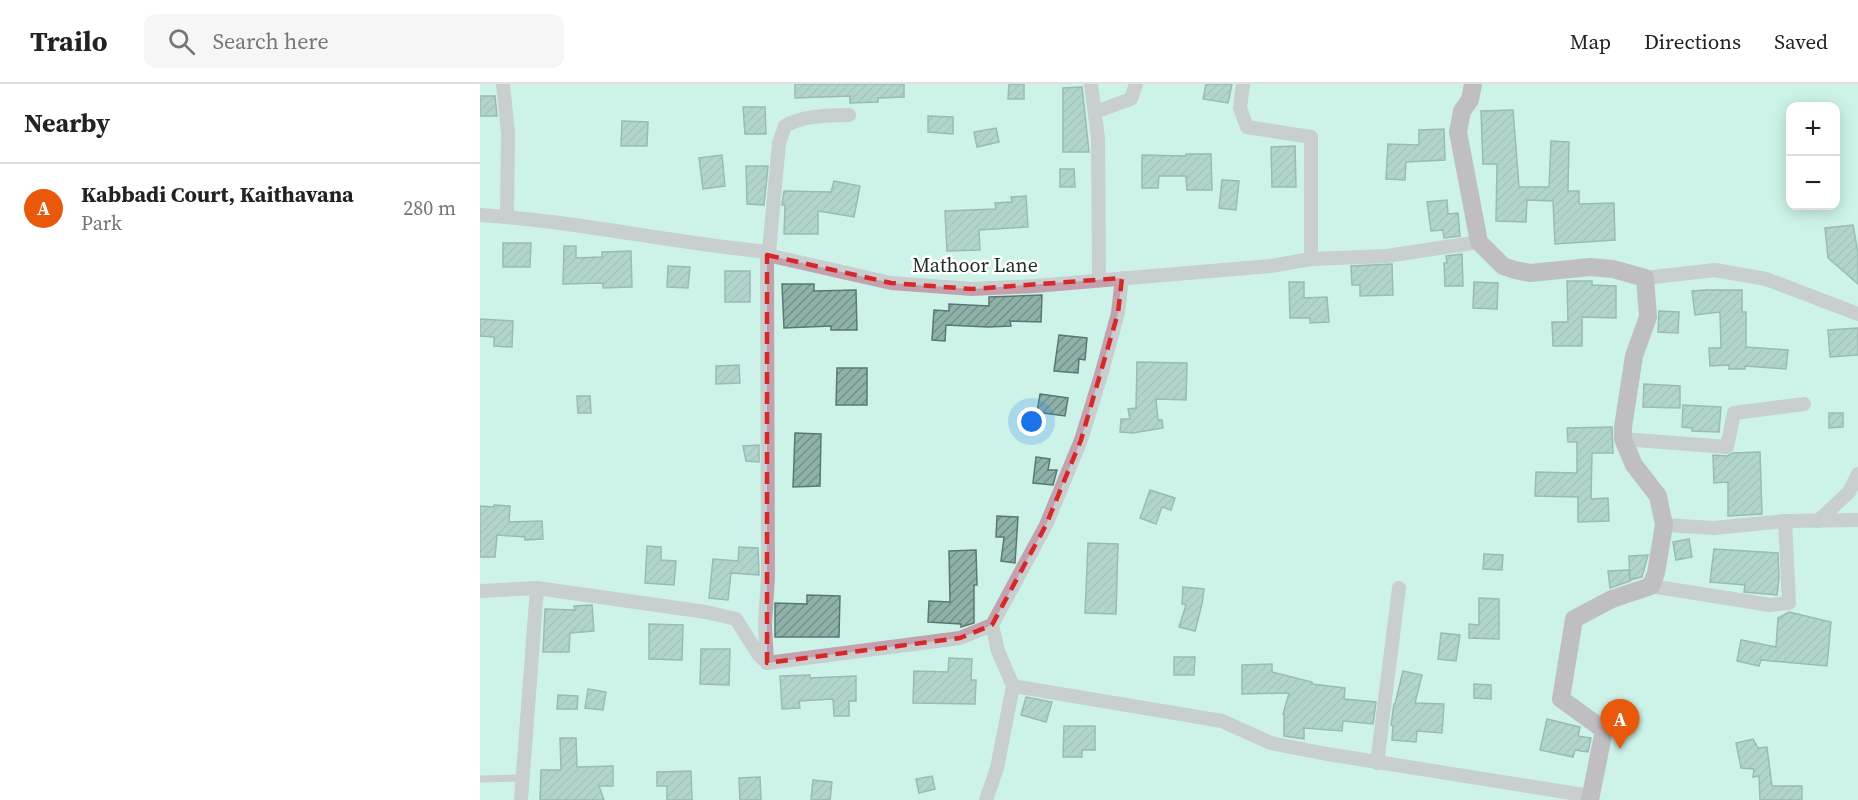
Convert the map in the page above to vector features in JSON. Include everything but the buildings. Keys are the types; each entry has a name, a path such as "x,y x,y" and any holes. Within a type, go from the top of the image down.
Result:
{"street":[{"path":"503,84 508,133 507,216"},
{"path":"1091,84 1098,138 1099,280"},
{"path":"1095,111 1131,99 1137,84"},
{"path":"1243,84 1240,108 1247,127 1311,137 1311,259"},
{"path":"1473,84 1470,100 1461,111 1458,132 1479,243 1503,266 1530,273 1590,267 1645,278 1715,270 1766,279 1858,314"},
{"path":"767,663 765,625 768,576 768,253 779,166 779,142 785,126 792,122 814,117 849,115"},
{"name":"Mathoor Lane","path":"480,214 589,226 707,246 768,253 891,283 972,289 1035,286 1270,266 1311,259 1387,256 1479,243"},
{"path":"767,663 960,638 992,625 1046,525 1080,440 1118,313 1122,278"},
{"path":"1645,278 1648,317 1634,356 1623,439 1634,465 1658,496 1664,525 1656,573 1651,586"},
{"path":"1623,439 1727,447 1734,413 1804,404"},
{"path":"1818,521 1849,492 1858,474"},
{"path":"1664,525 1714,528 1785,521 1858,520"},
{"path":"1013,686 1222,721 1271,743 1590,798 1604,730 1561,699 1574,619 1612,599 1651,586 1770,605 1789,603 1785,521"},
{"path":"480,591 537,588 706,612 736,619 767,663"},
{"path":"521,800 537,588"},
{"path":"1377,763 1399,588"},
{"path":"986,800 997,768 1013,686 998,651 992,625"}],"lane":[{"path":"480,779 523,777"}],"highlighted area":[{"path":"767,255 891,283 972,289 1122,278 1118,313 1081,440 1046,525 992,625 960,638 767,663"}],"place":[{"name":"Kabbadi Court, Kaithavana","path":"1620,749"}]}
